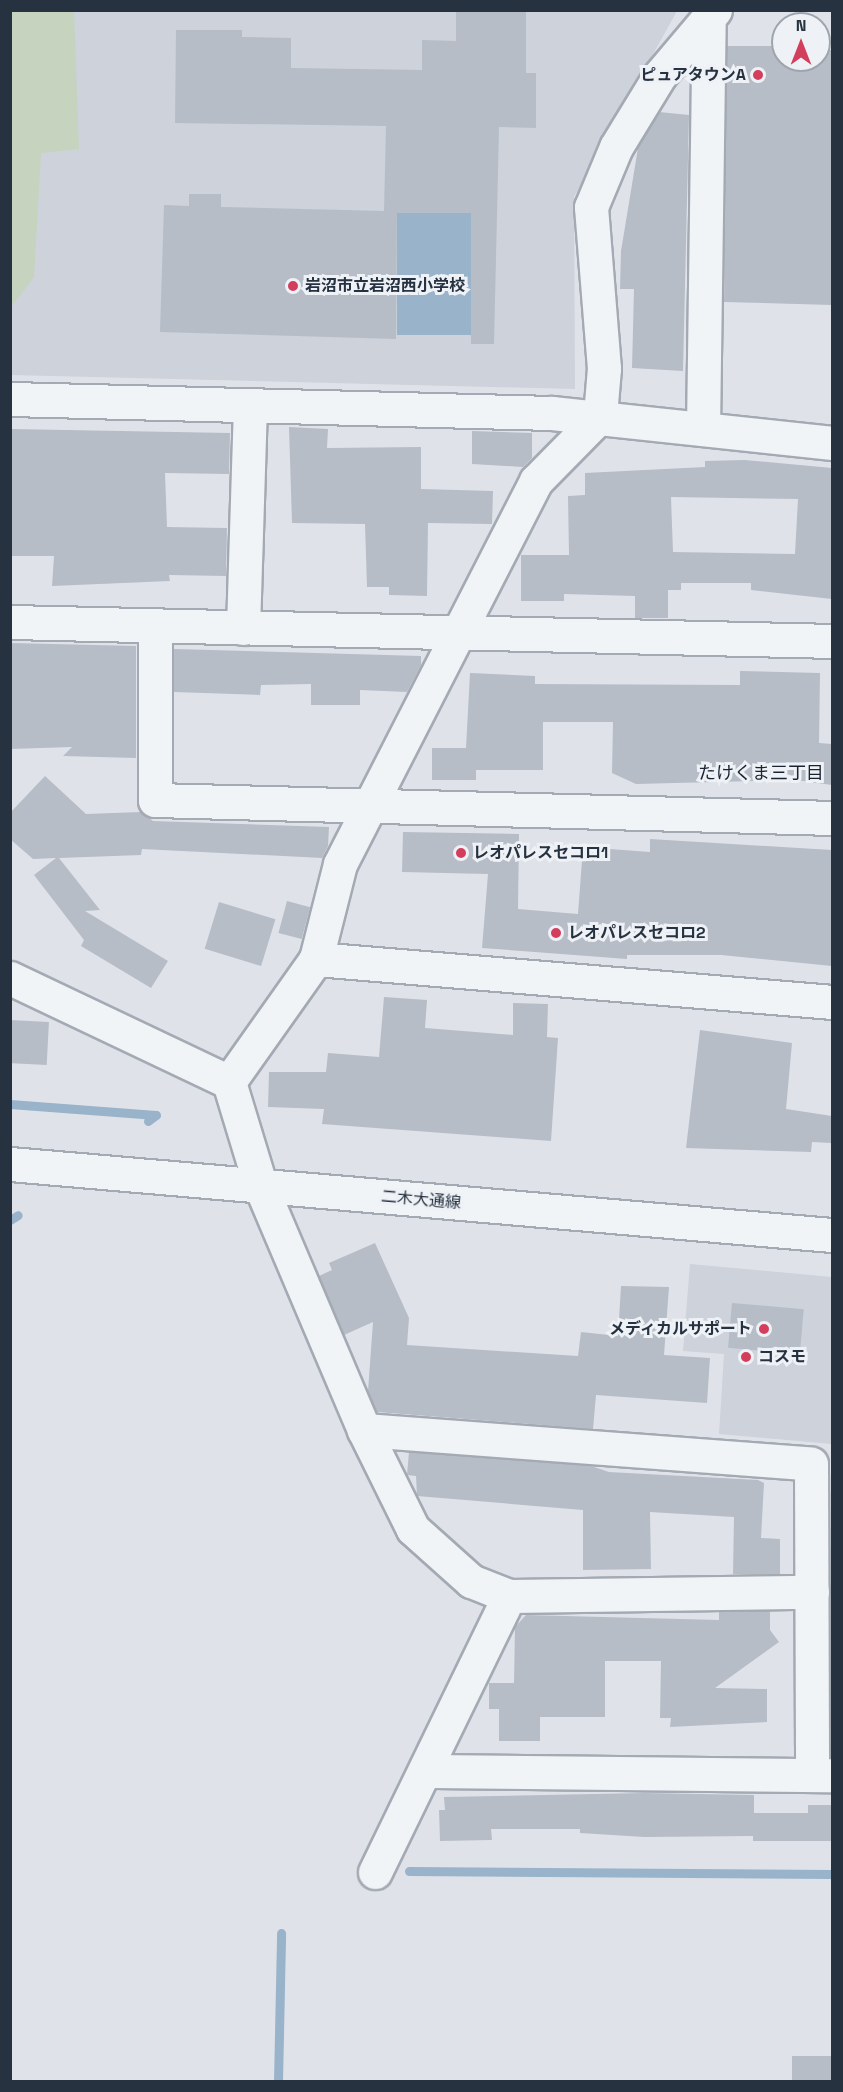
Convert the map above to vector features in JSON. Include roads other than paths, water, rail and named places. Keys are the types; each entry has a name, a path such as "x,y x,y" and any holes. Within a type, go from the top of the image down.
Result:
{"street":[{"path":"229,1082 316,959 340,864 537,481 600,416 604,368 591,207 616,147 660,75 712,15"},
{"path":"703,429 712,15"},
{"path":"10,399 600,416 832,443"},
{"path":"243,628 250,405"},
{"path":"10,622 832,641"},
{"path":"154,625 155,800 832,818"},
{"path":"316,959 832,1002"},
{"path":"10,978 229,1082 261,1187 364,1430 413,1529 471,1581 509,1596 812,1592"},
{"name":"二木大通線","path":"10,1164 832,1235"},
{"path":"364,1430 811,1464 812,1592 822,1775 426,1771"},
{"path":"375,1872 509,1596"}],"water":[{"path":"397,213 471,213 471,335 397,335"}],"waterway":[{"path":"10,1104 156,1115 148,1121"},
{"path":"10,1220 18,1215"},
{"path":"409,1871 832,1874"},
{"path":"278,2082 281,1933"}],"place":[{"name":"ピュアタウンA","path":"758,75"},
{"name":"岩沼市立岩沼西小学校","path":"293,286"},
{"name":"レオパレスセコロ1","path":"461,853"},
{"name":"レオパレスセコロ2","path":"556,933"},
{"name":"メディカルサポート","path":"764,1329"},
{"name":"コスモ","path":"746,1357"}],"district":[{"name":"たけくま三丁目","path":"761,773"}]}
